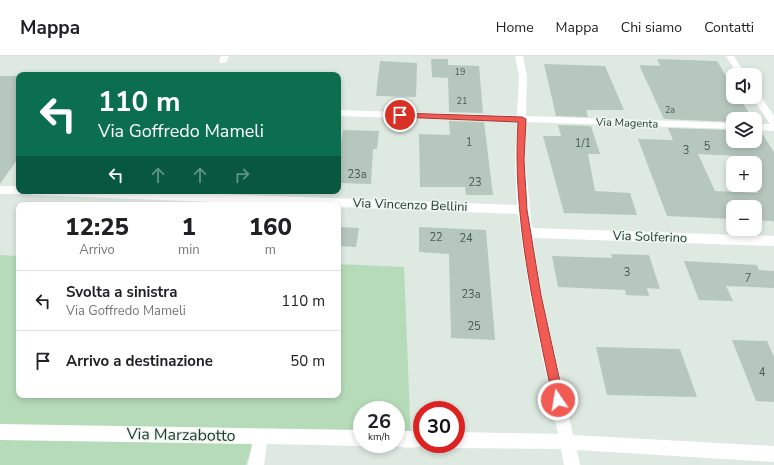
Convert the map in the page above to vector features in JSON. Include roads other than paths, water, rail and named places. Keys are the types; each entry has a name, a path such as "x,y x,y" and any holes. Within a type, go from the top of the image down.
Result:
{"street":[{"path":"519,56 523,76 520,160 523,210 536,295 572,465"},
{"path":"730,56 738,68"},
{"path":"762,104 774,123"},
{"name":"Via Magenta","path":"341,113 726,126"},
{"path":"762,127 774,128"},
{"path":"0,190 16,190"},
{"name":"Via Vincenzo Bellini","path":"110,194 317,202"},
{"name":"Via Vincenzo Bellini","path":"341,203 523,210"},
{"name":"Via Solferino","path":"526,233 774,241"},
{"name":"Via Marzabotto","path":"0,432 353,438"},
{"path":"256,465 261,436"},
{"path":"465,440 567,442 774,454"}]}
